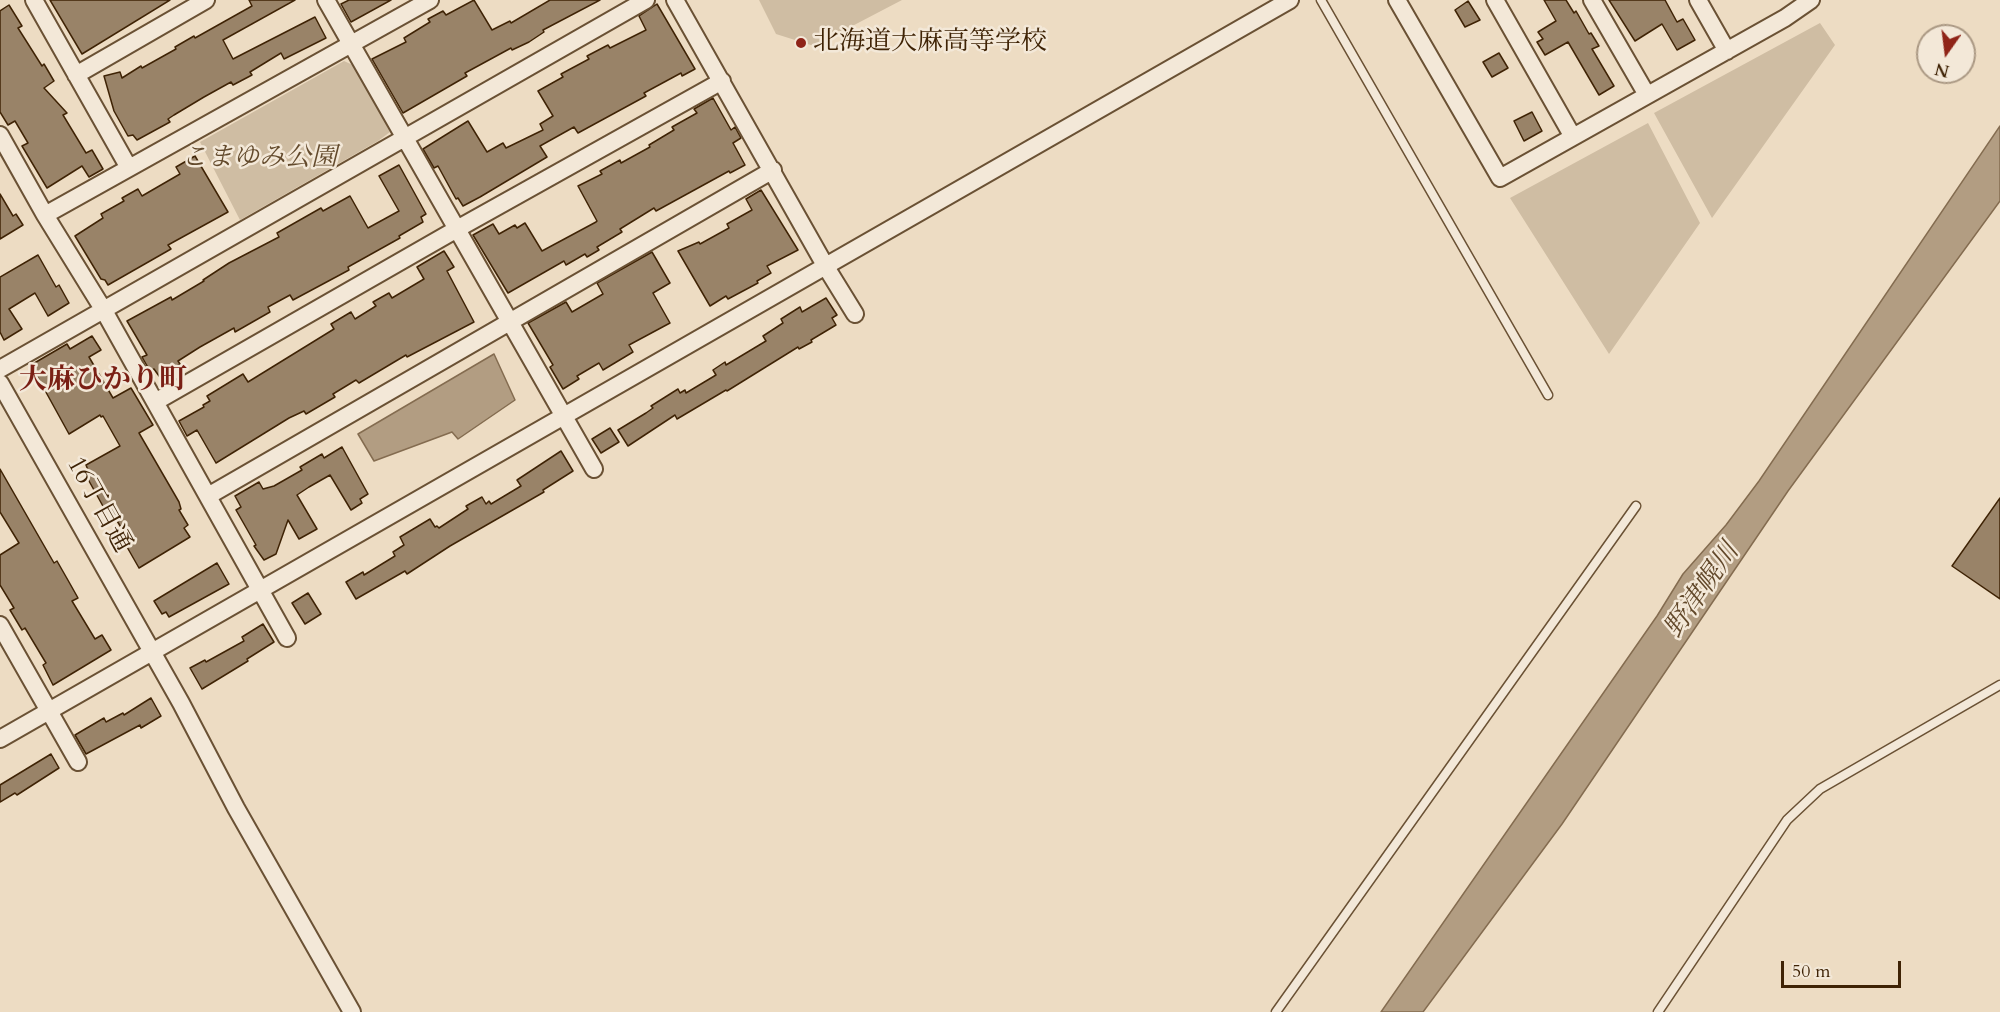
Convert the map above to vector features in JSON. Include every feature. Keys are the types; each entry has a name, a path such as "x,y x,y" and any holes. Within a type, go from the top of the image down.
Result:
{"street":[{"path":"34,0 129,168"},
{"path":"76,75 206,0"},
{"path":"326,0 594,469"},
{"path":"45,215 430,0"},
{"path":"0,369 646,0"},
{"path":"675,0 855,314"},
{"path":"0,739 1290,0"},
{"path":"1397,0 1500,178 1785,18 1804,2"},
{"path":"1495,0 1573,137"},
{"path":"1592,0 1647,95"},
{"path":"1698,0 1727,51"},
{"path":"155,402 722,81"},
{"path":"0,135 45,215 103,309 287,638"},
{"path":"208,496 773,170"},
{"name":"16丁目通","path":"0,383 351,1012"},
{"path":"0,625 78,762"}],"lane":[{"path":"1321,0 1548,395"},
{"path":"1276,1012 1636,506"},
{"path":"1658,1012 1787,820 1820,789 2000,685"}],"green space":[{"path":"759,0 902,0 814,46 776,34"},
{"path":"1820,23 1835,45 1712,218 1654,113"},
{"name":"こまゆみ公園","path":"344,61 357,67 390,132 240,220 200,142"},
{"path":"1648,123 1700,223 1609,354 1510,198"}],"water":[{"name":"野津幌川","path":"2000,126 2000,201 1788,491 1562,824 1423,1012 1381,1012 1657,616 1683,574 1726,525 1759,481"},
{"path":"494,354 515,400 458,439 452,432 374,461 358,434"}],"building":[{"path":"50,0 170,0 82,54"},
{"path":"249,0 295,0 223,40 233,59 315,17 326,38 284,59 281,53 250,72 252,75 233,85 231,82 204,97 168,119 170,122 137,140 133,135 128,136 114,111 104,76 120,72 122,78 141,66 142,68 194,36 195,38 252,6"},
{"path":"349,0 391,0 351,22 341,4"},
{"path":"474,0 492,30 510,21 511,23 550,0 600,0 543,30 544,32 529,42 512,50 511,48 465,73 467,76 403,113 372,59 406,42 404,38 430,22 428,19 443,11 446,15"},
{"path":"1544,0 1566,0 1574,13 1576,11 1599,46 1592,49 1614,86 1599,95 1568,42 1545,55 1537,42 1543,39 1538,32 1556,21"},
{"path":"1609,0 1665,0 1677,22 1683,19 1695,40 1677,50 1662,24 1635,41"},
{"path":"1468,1 1480,20 1465,27 1455,10"},
{"path":"657,4 695,69 682,76 681,73 644,93 646,96 578,133 574,127 540,146 547,157 463,206 458,198 456,199 438,166 434,168 423,149 468,121 487,152 503,143 506,148 543,130 540,124 553,116 538,91 563,77 561,74 589,59 587,56 608,45 610,48 646,30 639,16"},
{"path":"9,5 22,26 18,28 54,81 44,88 67,113 63,115 86,153 92,150 103,169 89,177 82,166 47,188 22,146 28,143 15,121 8,125 0,112 0,11"},
{"path":"1499,53 1508,68 1492,77 1483,62"},
{"path":"713,98 731,130 735,127 741,138 733,143 745,165 730,173 729,171 656,211 654,208 620,229 622,232 597,247 599,250 587,257 585,254 566,265 564,261 508,293 473,235 493,224 499,234 515,225 517,228 525,223 542,251 596,222 578,186 602,174 600,171 620,160 621,163 650,147 649,145 674,130 672,127 697,113 694,109"},
{"path":"1532,112 1542,131 1524,141 1514,121"},
{"path":"195,156 228,212 168,245 171,249 108,285 105,280 101,279 75,236 103,218 101,214 124,201 122,198 138,189 142,196 180,174 176,167"},
{"path":"399,165 426,214 421,217 423,222 399,236 400,238 348,267 349,270 293,300 290,295 268,307 270,312 235,332 234,328 200,347 178,361 180,364 159,376 154,369 150,371 142,357 147,355 127,321 171,297 172,300 229,263 279,237 277,233 321,208 323,211 350,196 368,228 399,211 379,176"},
{"path":"761,190 798,250 767,266 771,273 757,281 758,283 728,299 726,296 710,306 678,251 699,242 700,244 729,228 727,224 752,210 746,199"},
{"path":"0,194 13,216 16,214 23,225 0,239"},
{"path":"444,251 454,267 447,271 474,322 407,357 406,355 359,383 356,380 333,394 335,397 306,414 304,411 289,418 216,463 197,430 187,436 179,421 204,407 203,405 210,401 207,396 243,374 248,382 334,329 331,324 351,312 355,319 376,306 373,302 389,293 392,298 424,279 417,267"},
{"path":"652,252 670,283 653,293 670,323 629,345 633,352 603,370 599,363 577,376 579,379 563,389 550,367 553,365 528,323 566,302 572,312 603,294 597,283"},
{"path":"38,255 56,287 59,285 69,303 48,316 35,293 9,309 22,329 4,340 0,332 0,277"},
{"path":"826,298 837,315 832,318 836,325 811,340 812,342 799,349 798,347 677,419 675,415 628,446 618,430 678,389 680,393 685,390 686,393 716,375 713,370 725,362 726,365 766,341 763,336 783,323 781,319 800,307 802,312"},
{"path":"92,336 101,350 89,357 113,398 131,388 153,425 139,433 179,502 181,509 179,510 188,525 184,528 190,537 139,568 127,547 130,545 122,529 108,506 104,508 84,472 88,470 86,465 120,446 103,416 100,415 69,434 31,365 67,344 70,349"},
{"path":"610,428 619,442 601,453 592,439"},
{"path":"342,447 368,494 360,499 362,503 351,510 330,475 309,487 297,495 317,529 299,539 288,520 276,554 264,560 254,546 256,545 236,510 241,507 235,496 259,482 263,489 274,486 302,470 300,467 322,454 324,458"},
{"path":"561,451 573,471 543,490 544,492 450,546 407,574 405,571 356,599 346,582 363,572 364,575 395,556 393,552 404,545 400,537 430,519 435,527 439,528 468,509 466,506 482,497 486,504 489,501 491,504 521,486 517,480"},
{"path":"0,469 54,563 57,561 78,598 72,601 95,639 102,635 111,650 53,685 43,665 46,663 25,628 22,630 10,610 14,608 0,585 0,555 19,543 0,512"},
{"path":"2000,498 2000,599 1952,566"},
{"path":"217,563 229,584 169,617 166,612 162,614 154,601"},
{"path":"308,593 321,614 305,624 292,603"},
{"path":"263,624 274,642 202,689 190,668 244,641 242,637"},
{"path":"151,698 161,716 86,754 75,735 104,718 106,722 123,713 124,715"},
{"path":"51,754 59,768 17,795 15,793 0,802 0,785"}],"place":[{"name":"北海道大麻高等学校","path":"801,43"}],"district":[{"name":"大麻ひかり町","path":"103,382"}]}
